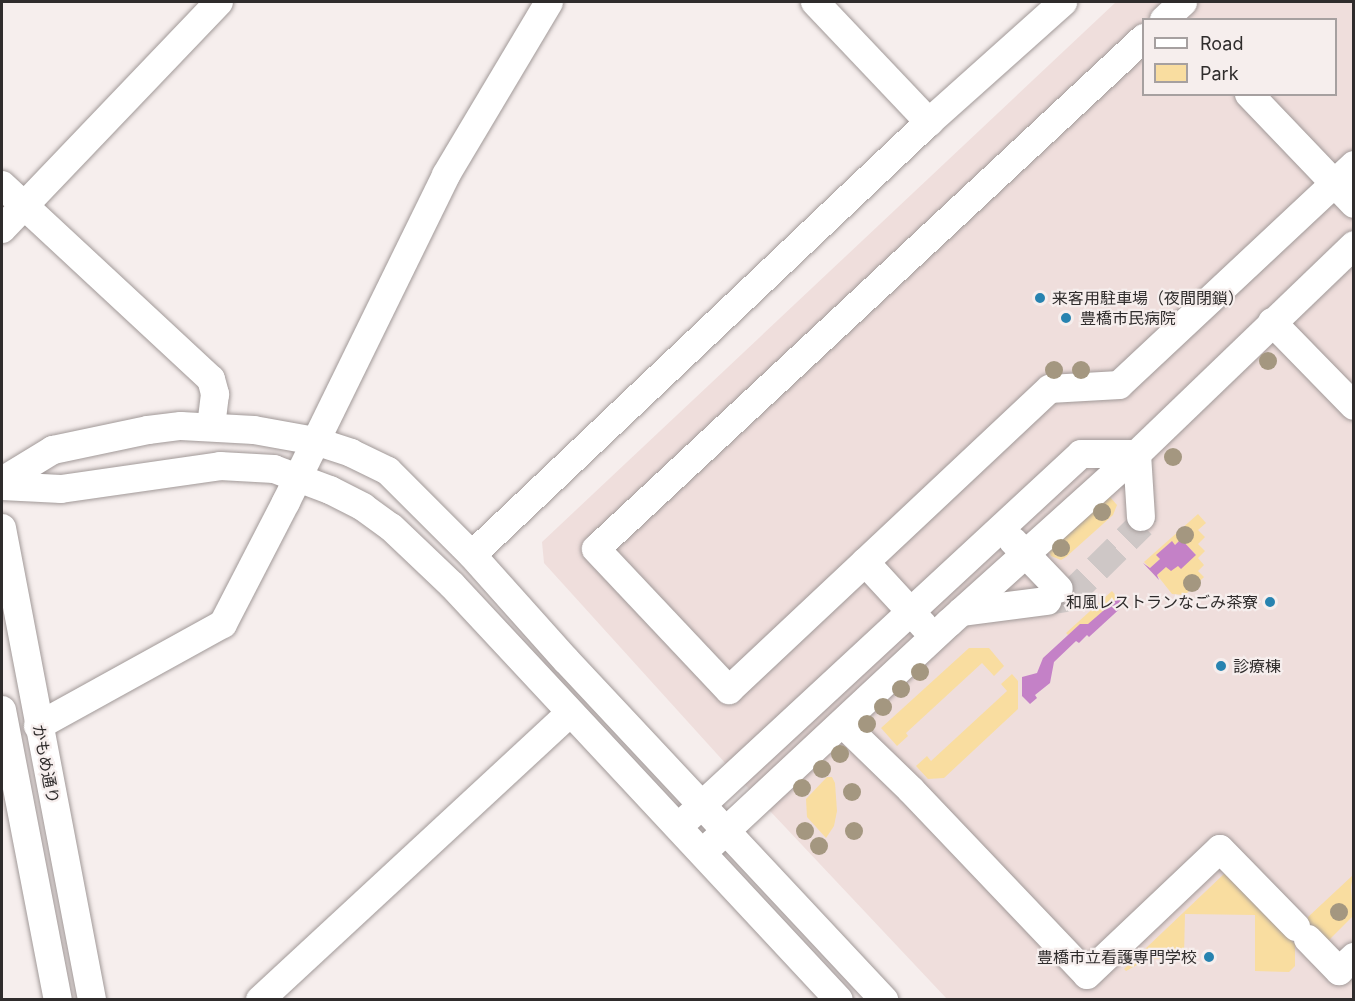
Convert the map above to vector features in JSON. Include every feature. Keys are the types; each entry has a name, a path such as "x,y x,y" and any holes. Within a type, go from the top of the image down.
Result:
{"street":[{"path":"2,229 219,2"},
{"path":"38,726 223,624 446,176 549,2"},
{"path":"816,2 929,123"},
{"path":"472,555 929,123 1063,2"},
{"path":"1142,39 597,549 729,690 1050,389 1119,385 1344,174"},
{"path":"1251,96 1344,174 1353,204"},
{"path":"2,185 211,379 215,394 211,426"},
{"path":"702,853 961,612 1137,454 1353,245"},
{"path":"1272,322 1353,406"},
{"path":"2,481 53,450 148,430 211,426 315,441 351,453 388,471 472,555 566,660 884,999"},
{"path":"678,827 1081,454 1137,454"},
{"path":"1137,454 1141,517"},
{"path":"2,486 61,489 220,466 274,469 330,490 363,507 391,527 452,585 838,999"},
{"name":"かもめ通り","path":"2,528 38,726 92,999"},
{"path":"961,612 1053,595 1025,554 1000,528"},
{"path":"865,562 934,637"},
{"name":"かもめ通り","path":"2,710 5,744 58,999"},
{"path":"260,999 570,713"},
{"path":"843,724 911,790 1088,975 1220,849 1339,971 1353,957"}],"shaded area":[{"name":"豊橋市民病院","path":"1116,2 1353,2 1353,999 947,999 736,775 544,563 542,542"},
{"path":"1181,539 1196,555 1181,569 1178,566 1171,571 1166,567 1157,575 1159,580 1143,563 1150,568 1160,559 1156,555 1172,541 1175,545"},
{"path":"1118,598 1125,604 1089,637 1087,635 1079,643 1076,641 1054,662 1050,683 1035,695 1037,698 1030,704 1022,696 1022,677 1037,673 1043,658 1080,624 1088,624"}],"green space":[{"path":"1110,497 1117,505 1113,515 1066,557 1061,560 1051,556 1049,551"},
{"path":"1198,514 1206,523 1198,530 1205,537 1198,544 1205,551 1198,558 1204,565 1198,571 1204,577 1185,595 1172,594 1157,575 1167,566 1178,565 1196,555 1181,539 1175,545 1171,542 1157,555 1160,559 1150,568 1144,562"},
{"path":"1112,591 1118,598 1088,625 1080,625 1068,635 1066,633"},
{"path":"969,648 989,648 1004,666 994,676 982,663 906,733 908,736 897,746 881,728"},
{"path":"1012,674 1018,681 1018,709 944,778 928,779 916,766 927,756 931,761 1007,691 1001,684"},
{"path":"827,777 832,777 835,783 837,811 834,826 826,838 807,817 806,799"},
{"path":"1225,873 1295,944 1295,966 1289,972 1255,971 1255,915 1185,914 1184,956 1146,960 1126,971 1124,969"},
{"path":"1353,875 1351,887 1353,916 1324,945 1308,928 1308,917"}],"tunnel":[{"path":"1047,601 1067,598 1142,524 1141,517"}],"place":[{"name":"来客用駐車場（夜間閉鎖）","path":"1040,298"},
{"name":"豊橋市民病院","path":"1066,318"},
{"name":"和風レストランなごみ茶寮","path":"1270,602"},
{"name":"診療棟","path":"1221,666"},
{"name":"豊橋市立看護専門学校","path":"1209,957"}]}
